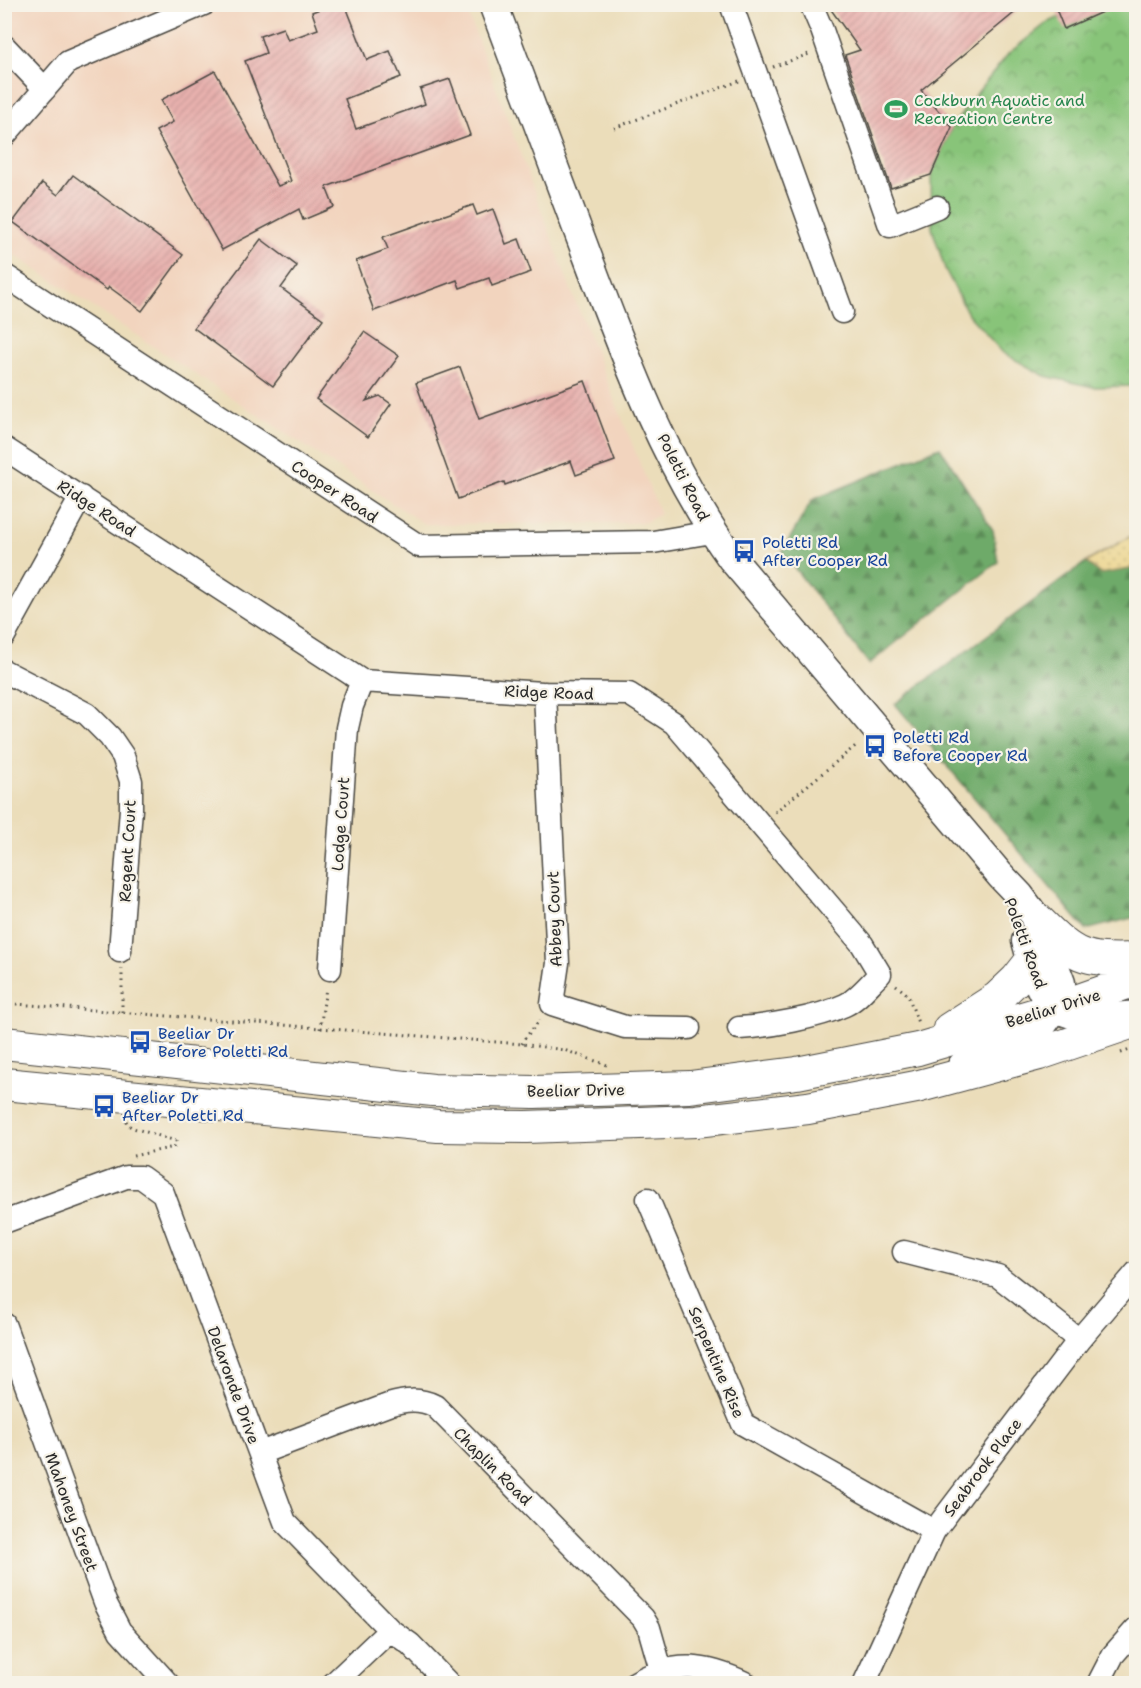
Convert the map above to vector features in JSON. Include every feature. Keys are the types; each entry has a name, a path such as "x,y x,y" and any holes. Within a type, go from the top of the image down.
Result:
{"highway":[{"path":"1037,919 1063,945 1086,957 1107,960 1137,959"},
{"path":"918,1036 998,998 1032,960"},
{"name":"Beeliar Drive","path":"4,1043 433,1090 534,1092 690,1087 797,1073 918,1036 1056,1008 1137,980"},
{"name":"Beeliar Drive","path":"4,1084 438,1126 526,1127 696,1121 808,1108 916,1087 1039,1054 1137,1021"}],"main road":[{"name":"Poletti Road","path":"493,4 626,355 672,457 712,532 732,559 1020,896 1037,919 1061,983 1061,999 1056,1008 1043,1024 982,1057 916,1087"},
{"name":"Poletti Road","path":"1000,875 1021,925 1041,990 1056,1008 1071,1015 1110,1017 1137,1015"}],"street":[{"path":"4,136 68,62 204,4"},
{"path":"731,4 763,71 842,312"},
{"path":"811,4 890,226 937,207"},
{"path":"4,46 45,89"},
{"name":"Cooper Road","path":"4,275 419,546 653,542 712,532"},
{"name":"Ridge Road","path":"4,448 362,681 545,693 629,694 674,723 862,944 880,974"},
{"path":"4,636 81,497"},
{"name":"Regent Court","path":"4,671 87,714 110,737 123,756 131,781 131,809 120,951"},
{"name":"Lodge Court","path":"330,969 346,728 362,681"},
{"name":"Abbey Court","path":"545,693 558,963 552,1004"},
{"path":"739,1028 823,1013 847,1004 880,974"},
{"path":"552,1004 625,1027 689,1028"},
{"name":"Delaronde Drive","path":"4,1222 126,1177 141,1177 163,1193 285,1522 390,1630 410,1644 449,1683"},
{"name":"Serpentine Rise","path":"648,1199 743,1424 934,1531"},
{"path":"904,1252 998,1276 1079,1340"},
{"name":"Seabrook Place","path":"864,1683 934,1531 1079,1340 1137,1273"},
{"name":"Mahoney Street","path":"4,1324 105,1602 124,1637 168,1683"},
{"name":"Chaplin Road","path":"260,1453 403,1401 426,1402 435,1406 643,1618 649,1628 661,1670"},
{"path":"333,1683 390,1630"},
{"path":"1098,1683 1113,1655 1136,1632"},
{"path":"633,1683 661,1670 682,1667 701,1667 723,1672 747,1683"}],"path":[{"path":"614,128 818,51"},
{"path":"761,823 867,737"},
{"path":"120,951 124,975 122,1012"},
{"path":"321,1029 330,969"},
{"path":"880,974 901,987 908,995 918,1036"},
{"path":"4,1003 522,1044 564,1050 613,1067"},
{"path":"522,1044 552,1004"},
{"path":"126,1113 128,1125 176,1141 174,1147 130,1156 128,1160"}],"shaded area":[{"path":"4,5 465,5 571,290 660,514 644,523 424,524 5,249"}],"green space":[{"path":"1087,5 1136,5 1136,386 1093,387 1045,376 1003,353 968,314 945,269 932,228 931,175 952,127 1009,53 1047,23"},
{"path":"940,447 993,530 998,562 869,664 782,552 812,500"},
{"path":"1086,562 1100,573 1136,568 1136,917 1086,930 895,704"}],"sand":[{"path":"1136,533 1136,568 1100,574 1086,562"}],"building":[{"path":"333,4 345,4 367,60 390,51 401,77 345,99 356,129 425,104 420,89 450,79 470,135 326,187 334,207 303,220 299,209 222,250 156,131 173,122 161,100 215,71 278,186 291,181 245,61 266,53 260,36 283,28 288,40 318,29 312,12"},
{"name":"Cockburn Aquatic and Recreation Centre","path":"827,4 1025,4 921,90 952,127 931,175 891,188 845,55 860,50"},
{"path":"1054,4 1120,4 1064,29"},
{"path":"73,175 183,255 142,311 109,287 107,290 13,222 42,183 58,195"},
{"path":"473,205 477,215 493,209 506,244 519,239 531,272 492,286 489,278 460,288 457,280 374,311 356,261 388,249 383,237"},
{"path":"261,239 297,266 281,288 323,319 273,386 194,328"},
{"path":"364,332 399,356 366,401 380,396 391,404 368,437 316,399"},
{"path":"460,367 479,419 585,381 615,461 576,475 571,461 458,499 416,383"}],"place":[{"name":"Cockburn Aquatic and Recreation Centre","path":"896,109"},
{"name":"Poletti Rd After Cooper Rd","path":"744,551"},
{"name":"Poletti Rd Before Cooper Rd","path":"875,746"},
{"name":"Beeliar Dr Before Poletti Rd","path":"140,1042"},
{"name":"Beeliar Dr After Poletti Rd","path":"104,1106"}]}
